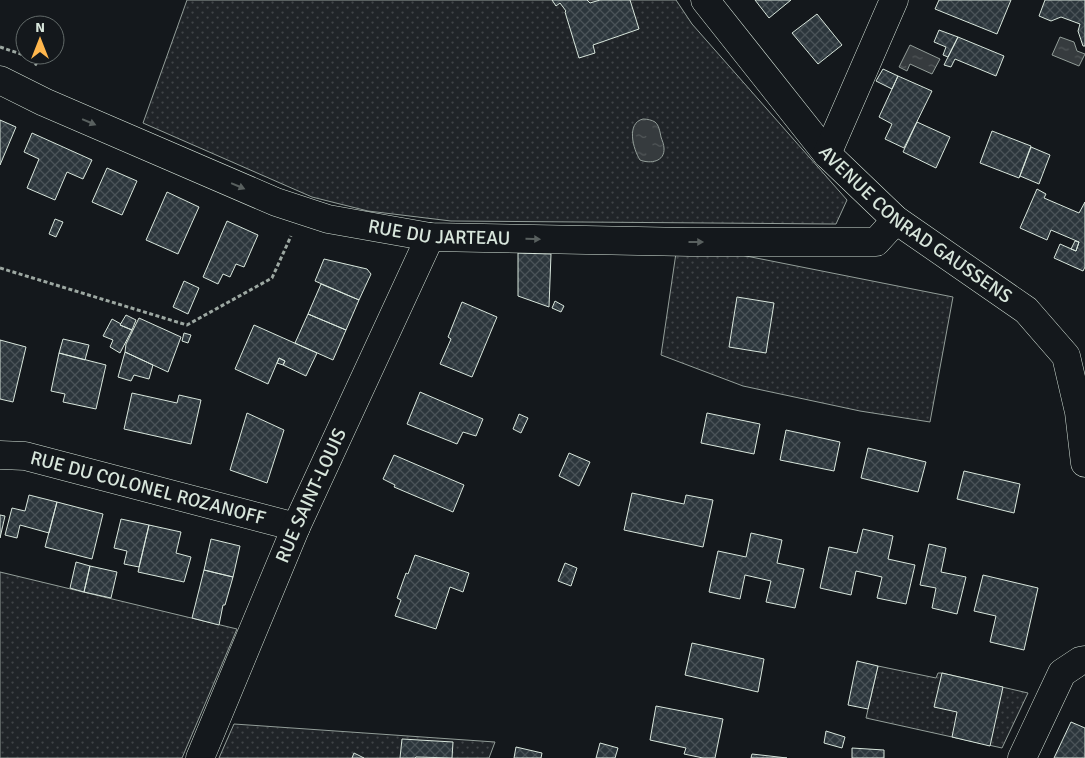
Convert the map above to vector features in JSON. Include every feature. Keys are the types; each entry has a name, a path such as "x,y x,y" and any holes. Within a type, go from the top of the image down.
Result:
{"street":[{"name":"AVENUE CONRAD GAUSSENS","path":"705,0 827,154 896,220 1026,310 1075,352 1078,412 1085,463"},
{"path":"827,154 894,0"},
{"name":"RUE DU JARTEAU","path":"0,80 44,102 276,202 328,220 430,237 690,242 876,242 896,220"},
{"name":"RUE SAINT-LOUIS","path":"200,758 296,527 430,237"},
{"name":"RUE DU COLONEL ROZANOFF","path":"0,455 25,456 296,527"},
{"path":"1022,758 1062,673 1080,661 1085,660"}],"path":[{"path":"0,268 187,325 272,278 302,211"}],"shaded area":[{"path":"187,0 676,0 692,24 847,200 836,224 451,221 368,211 312,197 143,123"},
{"path":"676,253 731,253 953,297 930,422 860,411 743,386 661,355"},
{"path":"0,572 237,629 182,758 0,758"},
{"path":"878,666 936,678 938,673 942,673 1028,693 1002,748 866,718"},
{"path":"234,724 495,742 489,758 219,758"}],"water":[{"path":"1060,37 1074,42 1077,51 1085,54 1079,66 1052,55"},
{"path":"910,45 940,59 932,74 910,64 907,71 899,67"},
{"path":"643,119 655,122 664,145 664,153 656,161 640,160 635,150 632,137 634,126"}],"building":[{"path":"552,0 587,0 590,3 600,0 630,0 639,29 593,45 595,53 579,58 566,11 560,3 556,6"},
{"path":"755,0 791,0 769,18"},
{"path":"939,0 1011,0 997,34 935,9"},
{"path":"1045,0 1085,0 1085,46 1083,46 1078,31 1080,24 1061,17 1051,21 1039,16"},
{"path":"817,14 842,45 818,64 792,33"},
{"path":"939,30 958,37 948,57 943,55 946,47 934,42"},
{"path":"958,37 1004,56 996,76 955,59 951,67 944,65"},
{"path":"883,69 898,76 892,89 876,81"},
{"path":"898,76 932,91 904,148 885,139 892,124 879,117"},
{"path":"0,120 16,127 0,165"},
{"path":"917,122 950,137 936,168 903,152"},
{"path":"992,131 1031,146 1019,178 980,163"},
{"path":"32,133 92,160 83,179 67,172 55,200 27,188 39,159 24,152"},
{"path":"1031,147 1050,155 1039,184 1020,176"},
{"path":"107,168 137,181 122,215 92,202"},
{"path":"1037,189 1046,194 1044,198 1079,213 1085,202 1085,267 1083,271 1054,258 1060,244 1076,251 1079,242 1051,230 1047,240 1020,228"},
{"path":"167,192 199,207 178,254 146,240"},
{"path":"55,219 63,222 56,237 49,234"},
{"path":"227,221 258,235 244,267 236,264 230,277 223,274 218,284 203,277"},
{"path":"1075,241 1079,242 1076,251 1071,249"},
{"path":"518,253 551,254 549,307 518,296"},
{"path":"324,259 367,269 371,274 359,300 315,281"},
{"path":"184,281 199,288 188,314 173,307"},
{"path":"321,284 359,300 346,330 308,314"},
{"path":"737,297 774,303 766,353 729,347"},
{"path":"555,301 564,306 561,312 552,308"},
{"path":"462,302 497,317 472,377 440,364 451,339 448,337"},
{"path":"308,314 346,330 333,360 295,343"},
{"path":"126,315 136,320 132,330 120,325"},
{"path":"139,318 181,337 168,372 125,352 126,344"},
{"path":"112,319 132,330 120,353 110,347 113,340 103,336"},
{"path":"254,325 317,353 306,376 283,365 285,361 279,358 268,384 235,369"},
{"path":"184,333 191,335 188,343 182,341"},
{"path":"63,339 89,345 85,360 59,353"},
{"path":"0,340 26,347 13,402 0,399"},
{"path":"125,352 153,365 149,379 134,375 131,381 118,377"},
{"path":"59,353 106,365 96,409 63,402 65,394 51,391"},
{"path":"279,358 285,361 283,365 277,363"},
{"path":"420,392 483,419 476,436 463,432 457,444 407,424"},
{"path":"132,393 177,403 179,395 201,400 191,444 124,429"},
{"path":"247,413 284,430 267,483 230,470"},
{"path":"707,413 760,424 754,454 701,443"},
{"path":"519,414 528,418 521,433 513,429"},
{"path":"786,430 840,442 834,471 780,460"},
{"path":"868,448 926,462 918,492 861,478"},
{"path":"569,453 590,462 579,486 559,476"},
{"path":"394,455 464,485 453,512 394,487 395,485 383,479"},
{"path":"964,471 1020,484 1014,513 957,499"},
{"path":"632,493 684,504 686,495 713,500 703,547 624,530"},
{"path":"29,495 57,502 49,533 20,525 17,538 5,535 12,508 25,511"},
{"path":"57,502 103,514 92,559 45,547"},
{"path":"0,515 5,516 0,538"},
{"path":"121,519 149,525 139,567 124,564 127,551 114,548"},
{"path":"149,525 181,532 176,553 191,557 184,582 138,572"},
{"path":"863,529 893,536 888,559 915,565 906,604 877,598 882,577 856,571 851,595 820,588 829,547 857,553"},
{"path":"751,533 782,540 777,563 804,569 795,608 766,602 771,581 745,575 740,599 709,592 718,551 746,557"},
{"path":"211,539 240,546 233,577 204,570"},
{"path":"929,544 946,548 941,572 966,577 957,614 932,608 936,588 920,585"},
{"path":"415,555 469,573 463,592 450,587 436,629 395,616 401,600 397,598"},
{"path":"76,562 90,566 84,592 70,588"},
{"path":"565,563 577,568 571,586 558,581"},
{"path":"90,566 117,572 111,598 84,592"},
{"path":"204,570 233,577 225,605 223,605 219,625 192,618"},
{"path":"983,575 1038,588 1024,650 990,642 996,616 974,611"},
{"path":"692,643 764,659 758,692 685,675"},
{"path":"857,661 878,666 868,709 848,705"},
{"path":"942,673 1003,687 990,746 952,737 957,712 934,707"},
{"path":"656,706 723,719 715,758 703,758 684,754 686,748 650,740"},
{"path":"1071,722 1085,728 1085,758 1054,758"},
{"path":"826,731 845,737 842,748 824,743"},
{"path":"402,739 453,742 452,758 400,758"},
{"path":"600,743 618,748 615,758 596,758"},
{"path":"516,747 542,753 541,758 514,758"},
{"path":"852,748 884,750 884,758 852,758"},
{"path":"354,753 364,758 352,758"},
{"path":"752,754 787,758 751,758"}]}
